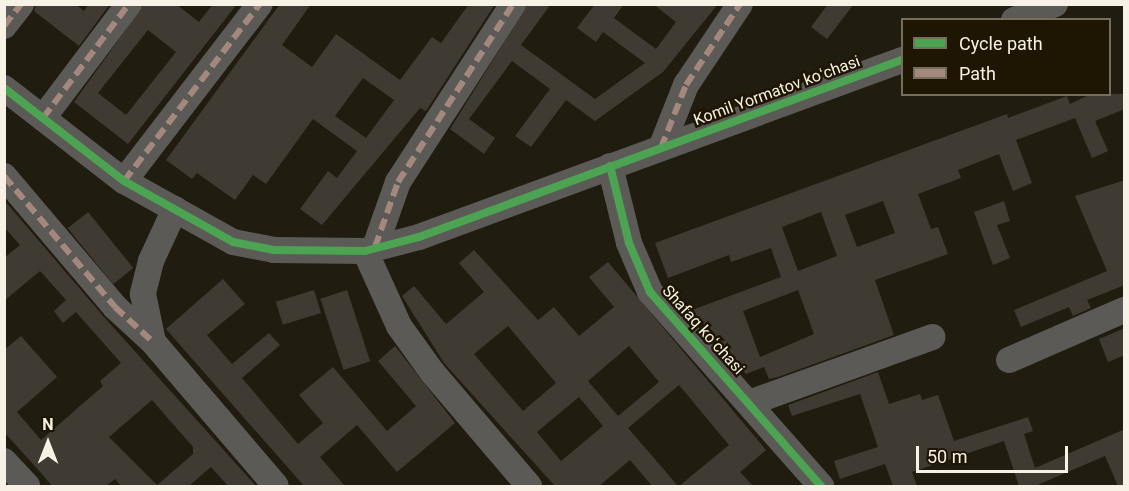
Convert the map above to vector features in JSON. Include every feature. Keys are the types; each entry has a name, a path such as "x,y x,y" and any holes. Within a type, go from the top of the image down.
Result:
{"street":[{"path":"4,26 21,4"},
{"path":"43,118 129,4"},
{"path":"124,181 260,4"},
{"path":"513,4 398,182 370,249 399,326 432,372 529,486"},
{"path":"661,148 686,85 740,4"},
{"path":"1019,18 1055,4"},
{"name":"Komil Yormatov koʻchasi","path":"4,88 124,181 233,242 274,250 370,249 418,237 901,61"},
{"name":"Shafaq koʻchasi","path":"610,166 629,243 650,292 821,486"},
{"path":"4,176 115,307 153,342 276,486"},
{"path":"153,342 145,285 175,209"},
{"path":"1010,360 1125,310"},
{"path":"749,403 932,338"},
{"path":"4,461 27,486"}],"building":[{"path":"36,4 75,4 84,11 89,4 110,4 79,46 34,11"},
{"path":"144,4 176,4 199,22 213,4 237,4 128,144 74,102","holes":["148,30 176,52 126,115 98,93"]},
{"path":"280,4 311,4 282,45 312,67 336,34 400,80 432,37 441,43 469,4 495,4 426,111 420,108 322,225 300,209 328,171 337,178 357,151 313,119 266,184 253,175 235,200 197,173 192,179 166,160","holes":["363,78 394,100 366,138 335,116"]},
{"path":"528,4 551,4 521,45 595,99 645,63 603,32 596,42 577,28 595,4 624,4 614,18 656,49 676,22 653,4 718,4 663,72 595,121 566,100 531,147 515,136 550,89 512,61 469,119 495,138 484,154 450,129"},
{"path":"828,4 854,4 827,39 811,27"},
{"path":"1125,94 1125,109 1095,121 1108,151 1092,158 1075,118 1016,140 1032,183 1013,191 999,154 958,170 961,178 918,194 931,229 938,227 948,254 875,280 894,335 778,377 769,379 764,367 746,374 692,310 781,277 771,248 731,262 729,255 668,278 655,243 1007,114 1008,118 1067,96 1070,104 1087,96","holes":["883,201 895,233 857,247 845,215","821,212 837,256 798,271 782,227","798,290 814,334 760,357 743,311"]},
{"path":"1125,180 1125,285 1087,300 1091,308 1073,316 1069,307 1021,327 1014,310 1107,271 1075,196"},
{"path":"4,200 104,317 256,486 228,486 211,467 189,486 121,486 115,479 106,486 52,486 4,432 4,350 21,336 57,377 17,412 41,440 103,386 100,381 121,363 76,312 63,323 54,311 66,300 40,271 4,301 4,258 20,245 4,227","holes":["152,400 193,447 193,454 157,485 109,437"]},
{"path":"1004,201 1010,221 997,225 1010,258 993,265 974,212"},
{"path":"88,212 133,268 113,284 68,228"},
{"path":"474,250 538,320 554,307 579,336 614,307 589,277 608,262 766,450 740,472 753,486 679,486 729,445 679,385 628,428 678,486 652,486 630,460 599,486 555,486 444,363 402,296 414,286 446,324 484,292 459,263","holes":["508,326 556,383 523,411 474,354","629,346 659,382 618,416 588,381","579,397 603,426 561,461 537,432"]},
{"path":"223,279 245,304 207,335 232,364 269,333 280,345 242,378 298,444 323,423 299,395 333,367 387,431 416,406 378,361 395,346 455,423 397,472 357,425 320,457 345,486 304,486 166,329"},
{"path":"314,290 321,313 283,325 276,302"},
{"path":"347,290 370,361 344,370 320,299"},
{"path":"1125,328 1125,355 1108,362 1099,339"},
{"path":"878,372 889,404 920,394 922,400 938,395 954,441 1028,417 1033,431 1024,434 1035,468 1125,429 1125,486 1118,486 1105,456 1035,486 1019,486 1004,441 912,472 917,486 893,486 885,464 840,479 834,461 878,447 860,394 792,416 788,405"}],"marked path":[{"path":"4,26 21,4"},
{"path":"43,118 129,4"},
{"path":"124,181 260,4"},
{"path":"375,247 398,182 513,4"},
{"path":"661,148 686,85 740,4"},
{"path":"4,176 115,307 153,342"}],"cycle path":[{"path":"4,88 124,181 233,242 274,250 365,251 419,237 901,60"},
{"path":"610,166 629,243 650,292 821,486"}]}
